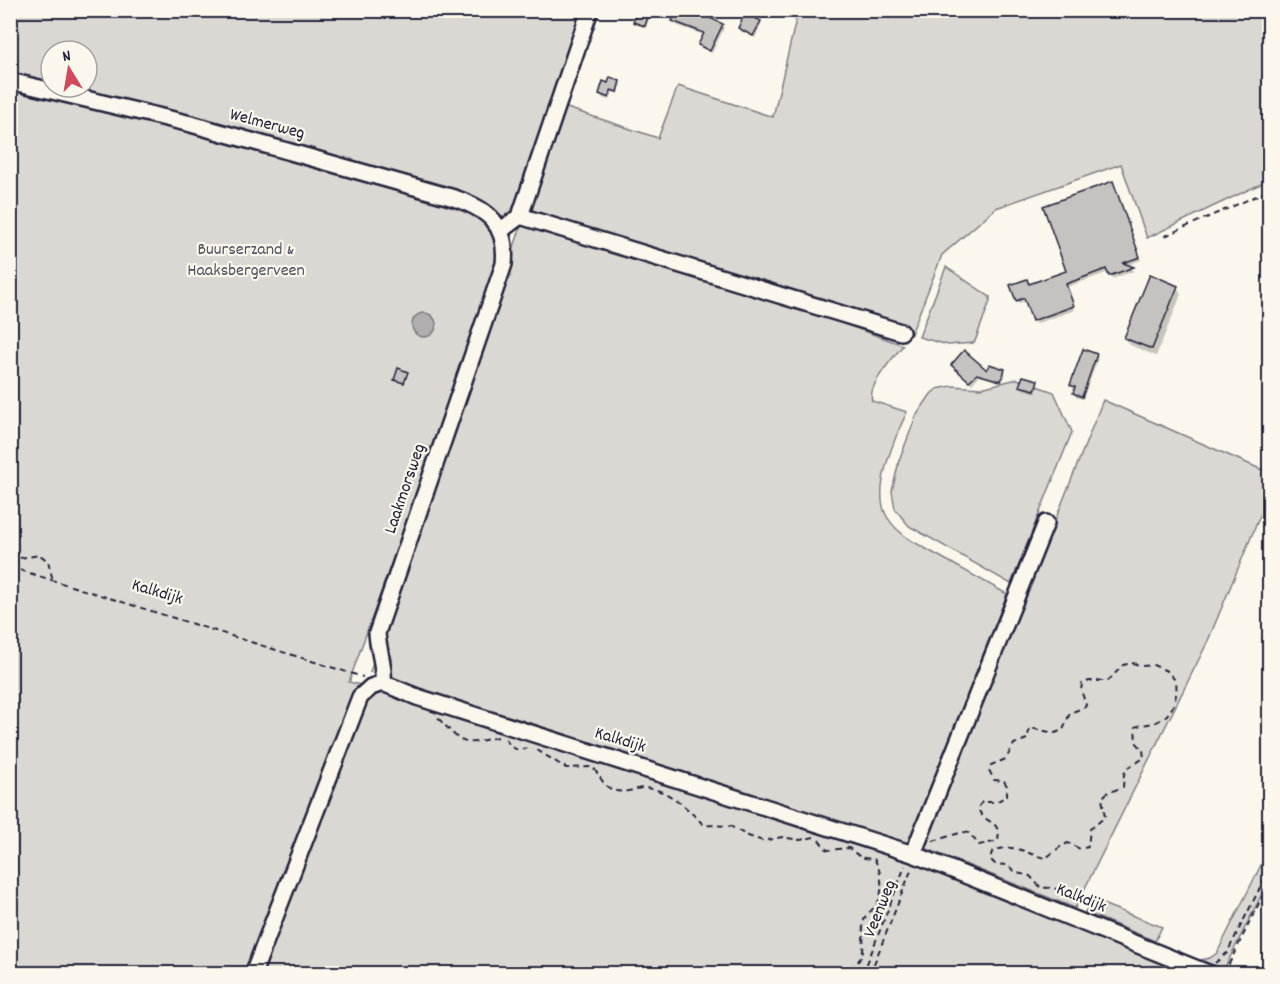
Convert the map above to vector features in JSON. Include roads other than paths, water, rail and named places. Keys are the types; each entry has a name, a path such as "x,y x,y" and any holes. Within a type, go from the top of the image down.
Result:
{"street":[{"path":"500,231 520,216 590,10"},
{"name":"Welmerweg","path":"10,81 191,124 454,198 472,204 485,212 500,231"},
{"path":"520,216 901,332"},
{"name":"Laakmorsweg","path":"383,683 384,669 377,645 377,633 504,264 504,241 500,231"},
{"path":"914,850 1046,523"},
{"path":"253,974 360,697 371,687 383,683"},
{"name":"Kalkdijk","path":"383,683 417,697 914,850 1206,972"}],"park label":[{"name":"Buurserzand & Haaksbergerveen","path":"246,260"}]}
